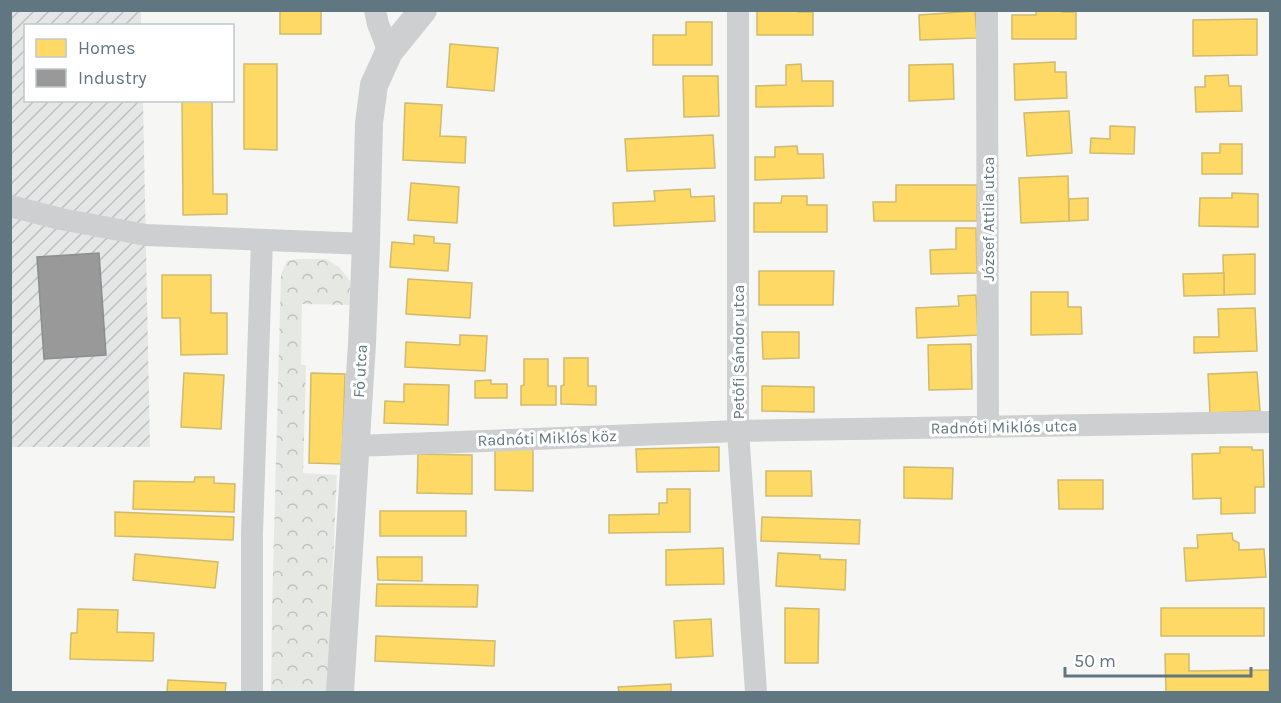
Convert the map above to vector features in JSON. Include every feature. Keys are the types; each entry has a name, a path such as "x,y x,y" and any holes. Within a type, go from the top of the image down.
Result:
{"street":[{"path":"375,10 388,52"},
{"name":"Fő utca","path":"340,693 356,446 366,244 369,123 374,85 388,52 423,10"},
{"name":"Petőfi Sándor utca","path":"738,10 738,431 756,693"},
{"name":"József Attila utca","path":"987,10 988,427"},
{"path":"10,206 146,236 366,244"},
{"path":"252,693 252,533 262,240"},
{"name":"Radnóti Miklós utca","path":"738,431 1270,422"},
{"name":"Radnóti Miklós köz","path":"356,446 738,431"}],"shaded area":[{"path":"10,11 141,11 141,24 24,24 24,102 143,102 150,447 11,447"}],"green space":[{"path":"326,259 339,267 350,281 352,305 302,304 301,365 306,365 303,473 337,475 327,692 271,692 281,274 287,261"}],"building: Homes":[{"path":"280,10 321,10 321,34 280,34"},
{"path":"757,10 813,12 813,35 757,35"},
{"path":"1036,10 1076,12 1076,39 1012,39 1012,15 1036,15"},
{"path":"975,11 977,38 920,40 919,15"},
{"path":"1257,19 1257,55 1193,56 1193,20"},
{"path":"686,22 712,22 712,65 653,65 653,35 686,35"},
{"path":"450,44 498,48 494,91 447,87"},
{"path":"1055,62 1055,72 1066,72 1067,98 1015,100 1014,64"},
{"path":"244,64 277,64 277,150 244,149"},
{"path":"801,64 802,81 833,81 833,106 756,107 756,86 786,85 786,65"},
{"path":"953,64 954,99 909,101 909,65"},
{"path":"1228,75 1229,86 1241,86 1242,111 1196,112 1195,87 1205,87 1205,76"},
{"path":"683,76 718,76 719,116 684,117"},
{"path":"182,102 212,102 213,194 227,194 227,214 183,215"},
{"path":"405,103 442,105 440,136 466,137 465,163 403,160"},
{"path":"1069,111 1072,153 1027,156 1024,113"},
{"path":"1110,126 1135,127 1134,154 1090,153 1091,138 1110,139"},
{"path":"713,135 715,168 627,171 625,139"},
{"path":"1220,144 1242,144 1242,174 1202,174 1202,153 1220,153"},
{"path":"797,146 798,154 823,154 824,178 755,180 755,157 775,157 775,147"},
{"path":"1068,176 1069,221 1021,223 1019,178"},
{"path":"411,183 459,187 457,223 408,220"},
{"path":"896,185 977,185 977,221 874,221 873,202 896,202"},
{"path":"690,189 691,197 714,196 715,221 614,226 613,203 655,201 654,191"},
{"path":"1232,193 1258,194 1258,227 1199,226 1200,198 1232,198"},
{"path":"782,196 807,196 807,205 827,205 827,232 754,232 754,203 781,203"},
{"path":"1088,198 1088,220 1069,221 1069,199"},
{"path":"956,228 976,228 977,273 931,274 930,250 956,249"},
{"path":"414,235 434,237 434,243 450,244 448,271 390,267 392,242 414,244"},
{"path":"1255,254 1255,294 1224,295 1223,255"},
{"path":"759,271 834,271 833,305 759,305"},
{"path":"1224,273 1224,295 1184,296 1183,274"},
{"path":"162,275 211,275 211,313 227,313 227,354 181,355 180,318 162,318"},
{"path":"408,279 472,283 470,318 406,314"},
{"path":"1031,292 1068,292 1068,307 1081,307 1082,334 1031,335"},
{"path":"976,295 978,335 917,338 916,308 959,306 958,296"},
{"path":"1255,308 1257,351 1194,353 1194,337 1219,337 1218,309"},
{"path":"762,332 799,332 799,358 763,359"},
{"path":"460,335 487,336 485,371 405,367 406,342 460,345"},
{"path":"971,344 972,389 929,390 928,345"},
{"path":"564,358 588,358 588,386 596,386 596,405 561,404"},
{"path":"524,359 548,359 548,386 556,386 556,405 521,405"},
{"path":"1257,372 1260,411 1210,413 1208,374"},
{"path":"184,373 224,375 221,429 181,427"},
{"path":"311,373 345,374 342,464 309,463"},
{"path":"491,380 491,384 507,384 507,398 475,398 475,381"},
{"path":"404,384 449,385 448,425 384,423 385,401 404,402"},
{"path":"762,386 814,387 814,412 762,411"},
{"path":"719,447 719,471 637,472 636,449"},
{"path":"1220,447 1252,447 1252,450 1263,450 1264,487 1255,487 1255,513 1221,514 1221,498 1193,499 1192,454 1220,453"},
{"path":"495,449 533,449 533,491 495,490"},
{"path":"418,454 472,455 472,494 417,493"},
{"path":"904,467 953,468 952,499 904,498"},
{"path":"766,471 811,471 812,496 766,496"},
{"path":"195,477 214,477 214,483 235,484 234,512 133,509 134,481 194,482"},
{"path":"1058,480 1103,480 1103,509 1059,509"},
{"path":"667,489 690,489 690,532 609,533 609,515 659,514 659,503 667,503"},
{"path":"380,511 466,511 466,536 380,536"},
{"path":"115,512 234,517 233,540 115,536"},
{"path":"762,517 860,520 859,544 761,541"},
{"path":"1232,533 1233,540 1239,543 1239,550 1264,549 1266,577 1186,581 1184,548 1198,548 1197,535"},
{"path":"723,548 724,584 666,585 666,550"},
{"path":"778,553 820,555 820,559 846,560 845,590 776,586"},
{"path":"135,554 218,562 215,588 133,580"},
{"path":"377,557 422,557 422,581 378,580"},
{"path":"377,584 478,585 477,607 376,606"},
{"path":"785,608 819,609 818,663 785,663"},
{"path":"1161,608 1264,608 1264,636 1161,636"},
{"path":"78,609 118,610 117,632 154,633 153,661 70,659 71,633 77,633"},
{"path":"711,619 713,656 676,658 674,621"},
{"path":"376,636 495,641 494,666 375,661"},
{"path":"1165,654 1189,654 1189,671 1269,670 1269,692 1166,692"},
{"path":"168,680 226,683 225,692 167,692"},
{"path":"671,684 671,692 619,692 618,687"}],"building: Industry":[{"path":"99,253 106,355 44,359 37,257"}]}
